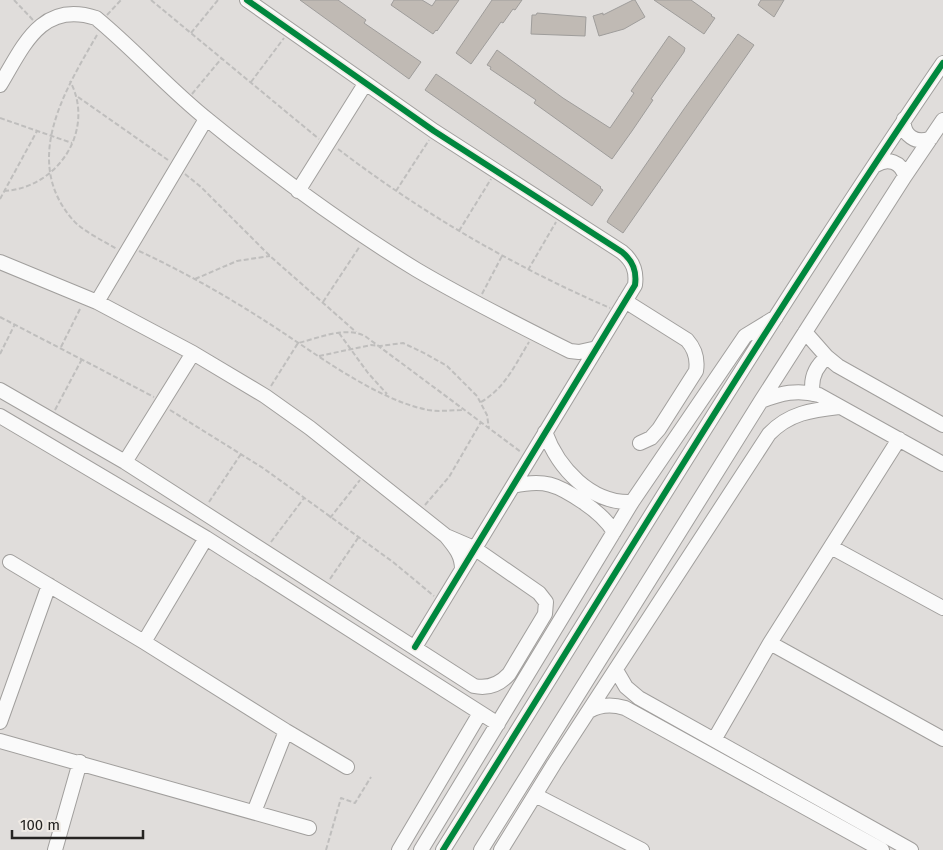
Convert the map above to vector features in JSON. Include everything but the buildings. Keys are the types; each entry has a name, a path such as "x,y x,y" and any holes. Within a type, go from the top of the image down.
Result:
{"street":[{"path":"247,0 434,131 622,252 633,263 636,270 635,285 414,647"},
{"path":"0,85 34,29 44,20 56,13 84,12 102,23 206,119 298,191 366,237 476,304 570,351 579,352 597,348"},
{"path":"444,850 776,317 904,119 943,63"},
{"path":"298,191 365,84"},
{"path":"91,299 127,251 206,119"},
{"path":"904,119 904,128 909,136 922,141 931,138"},
{"path":"481,850 761,401 943,120"},
{"path":"876,165 883,161 895,162 902,168 905,176"},
{"path":"0,262 91,299 192,352 265,396 302,422 446,536 458,550 462,560 462,569"},
{"path":"622,306 687,340 694,348 697,359 696,370 659,429 651,438 640,442"},
{"path":"421,850 632,502 745,336 776,317"},
{"path":"805,332 827,357 838,366 943,425"},
{"path":"570,351 582,371"},
{"path":"126,462 192,352"},
{"path":"813,394 812,382 815,370 827,357"},
{"path":"0,390 126,462 474,686 486,687 498,684 506,678 545,614 546,602 539,593 474,548 446,536"},
{"path":"761,401 790,391 805,391 839,407 943,464"},
{"path":"501,850 554,764 769,434 780,423 794,415 811,410 839,407"},
{"path":"0,416 206,538 498,724"},
{"path":"545,432 550,446 569,473 583,485 607,499 616,502 632,502"},
{"path":"714,740 770,643 899,439"},
{"path":"648,478 682,467"},
{"path":"560,487 569,473"},
{"path":"512,486 528,482 560,487 598,513 614,532"},
{"path":"598,513 607,499"},
{"path":"144,642 206,538"},
{"path":"831,547 943,608"},
{"path":"10,562 347,767"},
{"path":"0,722 49,585"},
{"path":"770,643 943,739"},
{"path":"616,670 626,688 639,698 911,850"},
{"path":"510,704 528,715"},
{"path":"589,712 610,705 625,708 882,850"},
{"path":"399,850 480,713"},
{"path":"254,812 286,731"},
{"path":"0,741 310,828"},
{"path":"540,755 554,764"},
{"path":"55,850 80,762"},
{"path":"535,795 642,850"}],"path":[{"path":"14,0 39,25"},
{"path":"121,0 102,23 70,81 56,113 50,135 49,154 55,190 62,207 74,222 127,251 195,279 244,307 298,343 389,397 429,410 463,410"},
{"path":"151,0 221,59 328,143 396,191 459,231 528,270 576,293 622,306"},
{"path":"191,33 218,0"},
{"path":"251,82 289,31"},
{"path":"187,101 221,59"},
{"path":"4,191 32,184 51,172 61,161 72,143 79,120 78,98 70,81"},
{"path":"78,98 177,167 201,187 270,256 356,332"},
{"path":"0,118 72,143"},
{"path":"0,199 37,131"},
{"path":"396,191 434,131"},
{"path":"459,231 496,171"},
{"path":"528,270 562,213"},
{"path":"323,302 366,237"},
{"path":"195,279 232,263 270,256"},
{"path":"476,304 502,256"},
{"path":"61,347 91,299"},
{"path":"0,317 61,347 162,403 241,454 304,498 393,562 442,602"},
{"path":"0,354 15,324"},
{"path":"265,396 298,343 347,331 356,332 366,336 380,346 529,458"},
{"path":"339,333 389,397"},
{"path":"481,402 507,379 534,333"},
{"path":"319,356 371,345 380,346 403,343 447,366 473,391 481,402 489,429"},
{"path":"50,419 83,359"},
{"path":"418,514 449,477 481,422"},
{"path":"203,512 241,454"},
{"path":"330,518 366,472"},
{"path":"265,551 304,498"},
{"path":"324,589 358,538"},
{"path":"326,850 341,798 355,803 371,777"}],"cycle path":[{"path":"247,0 434,131 622,252 629,259 635,271 635,285 415,647"},
{"path":"443,850 751,355 943,63"}]}
